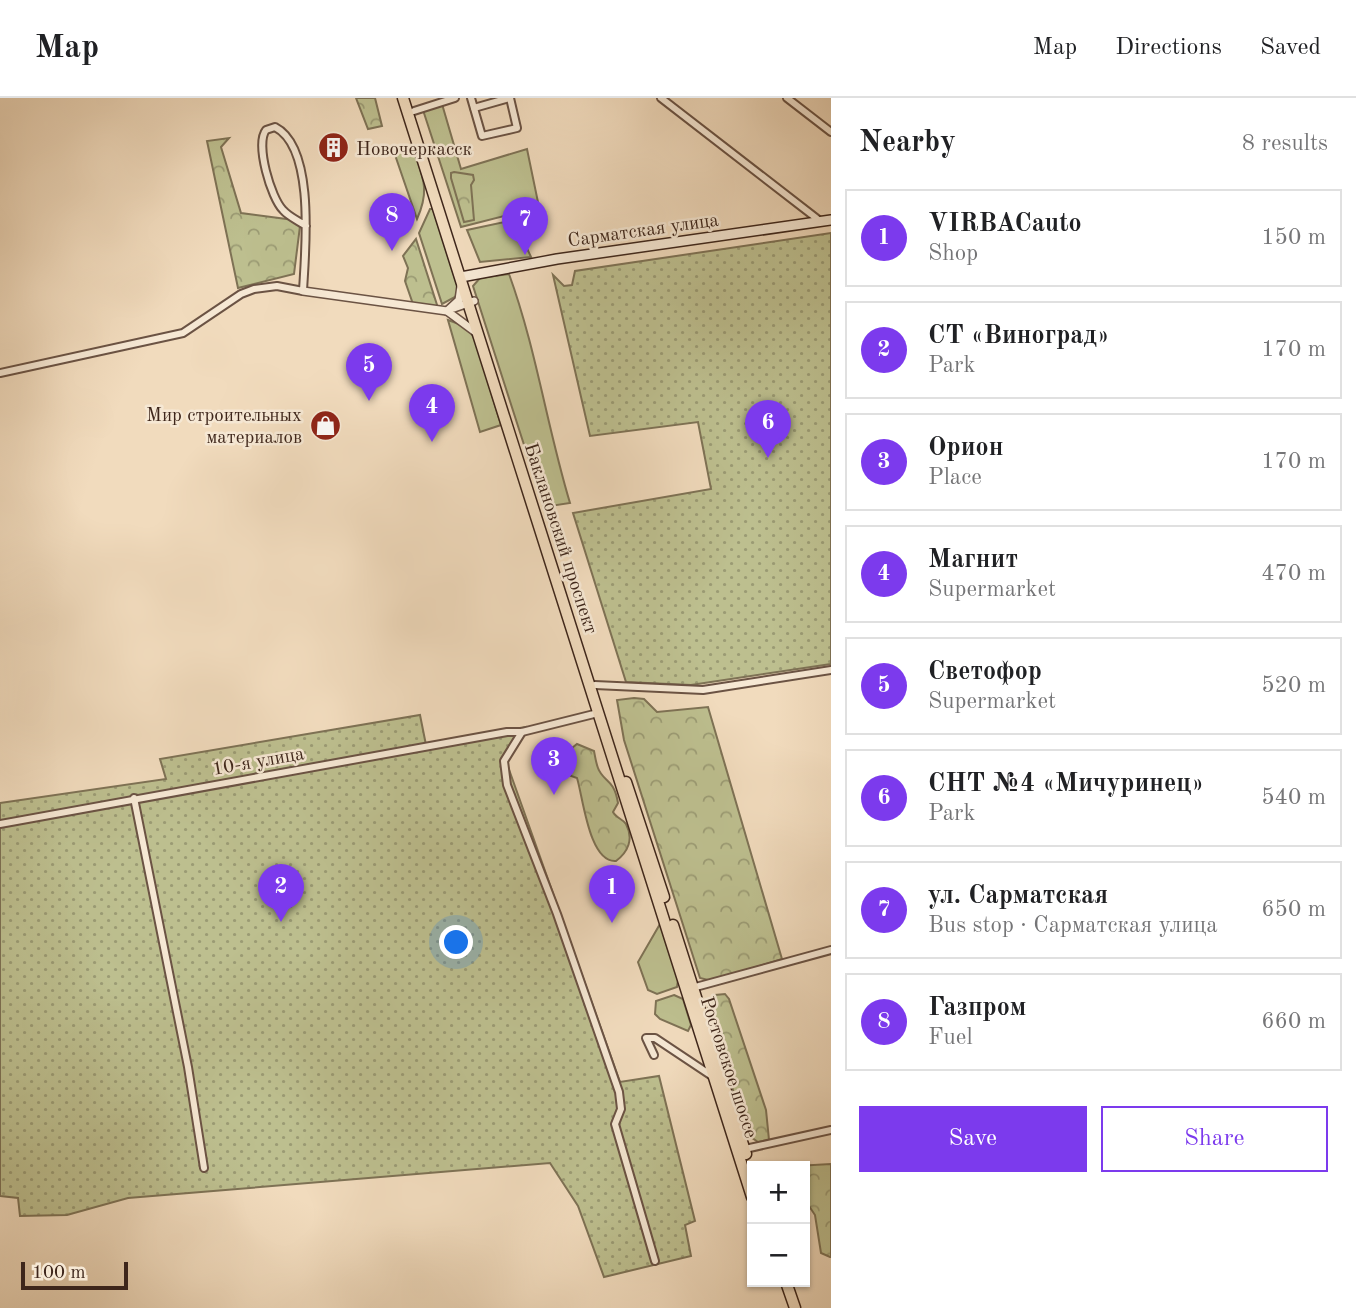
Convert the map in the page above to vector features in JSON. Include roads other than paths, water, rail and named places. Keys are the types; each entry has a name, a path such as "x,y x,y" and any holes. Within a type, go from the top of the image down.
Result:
{"main road":[{"name":"Баклановский проспект","path":"404,98 463,276"},
{"name":"Баклановский проспект","path":"410,98 471,302 592,685 598,713 690,988"},
{"name":"Сарматская улица","path":"463,276 570,257 831,220"},
{"name":"Баклановский проспект","path":"471,302 690,988"},
{"name":"Ростовское шоссе","path":"690,988 747,1181"},
{"name":"Ростовское шоссе","path":"690,988 748,1161"},
{"path":"782,1287 788,1308"},
{"path":"788,1287 795,1308"}],"street":[{"path":"414,111 455,98"},
{"path":"471,98 482,136 517,128 510,98 474,108"},
{"path":"661,98 820,221"},
{"path":"787,98 831,132"},
{"path":"303,291 306,226 306,194 288,137 275,127 266,130 261,142 274,198 283,211 306,226"},
{"path":"447,311 459,300 463,276"},
{"path":"0,373 128,348 183,333 241,295 254,289 277,286 447,311 471,326 481,340"},
{"path":"447,311 471,302"},
{"path":"592,685 703,690 831,670"},
{"name":"10-я улица","path":"0,824 507,732 522,732 598,713"},
{"path":"522,732 504,761 507,785 557,914 619,1092 621,1110 615,1124 655,1261"},
{"path":"134,798 188,1067 204,1168"},
{"path":"690,988 831,950"},
{"path":"654,1055 646,1038 655,1038 716,1079"},
{"path":"745,1149 831,1130"}],"place":[{"name":"Новочеркасск","path":"333,148"},
{"name":"Газпром","path":"392,251"},
{"name":"ул. Сарматская","path":"525,255"},
{"name":"Светофор","path":"369,401"},
{"name":"Мир строительных материалов","path":"325,425"},
{"name":"Магнит","path":"432,442"},
{"name":"СНТ №4 «Мичуринец»","path":"768,458"},
{"name":"Орион","path":"554,795"},
{"name":"СТ «Виноград»","path":"281,922"},
{"name":"VIRBACauto","path":"612,923"}]}
